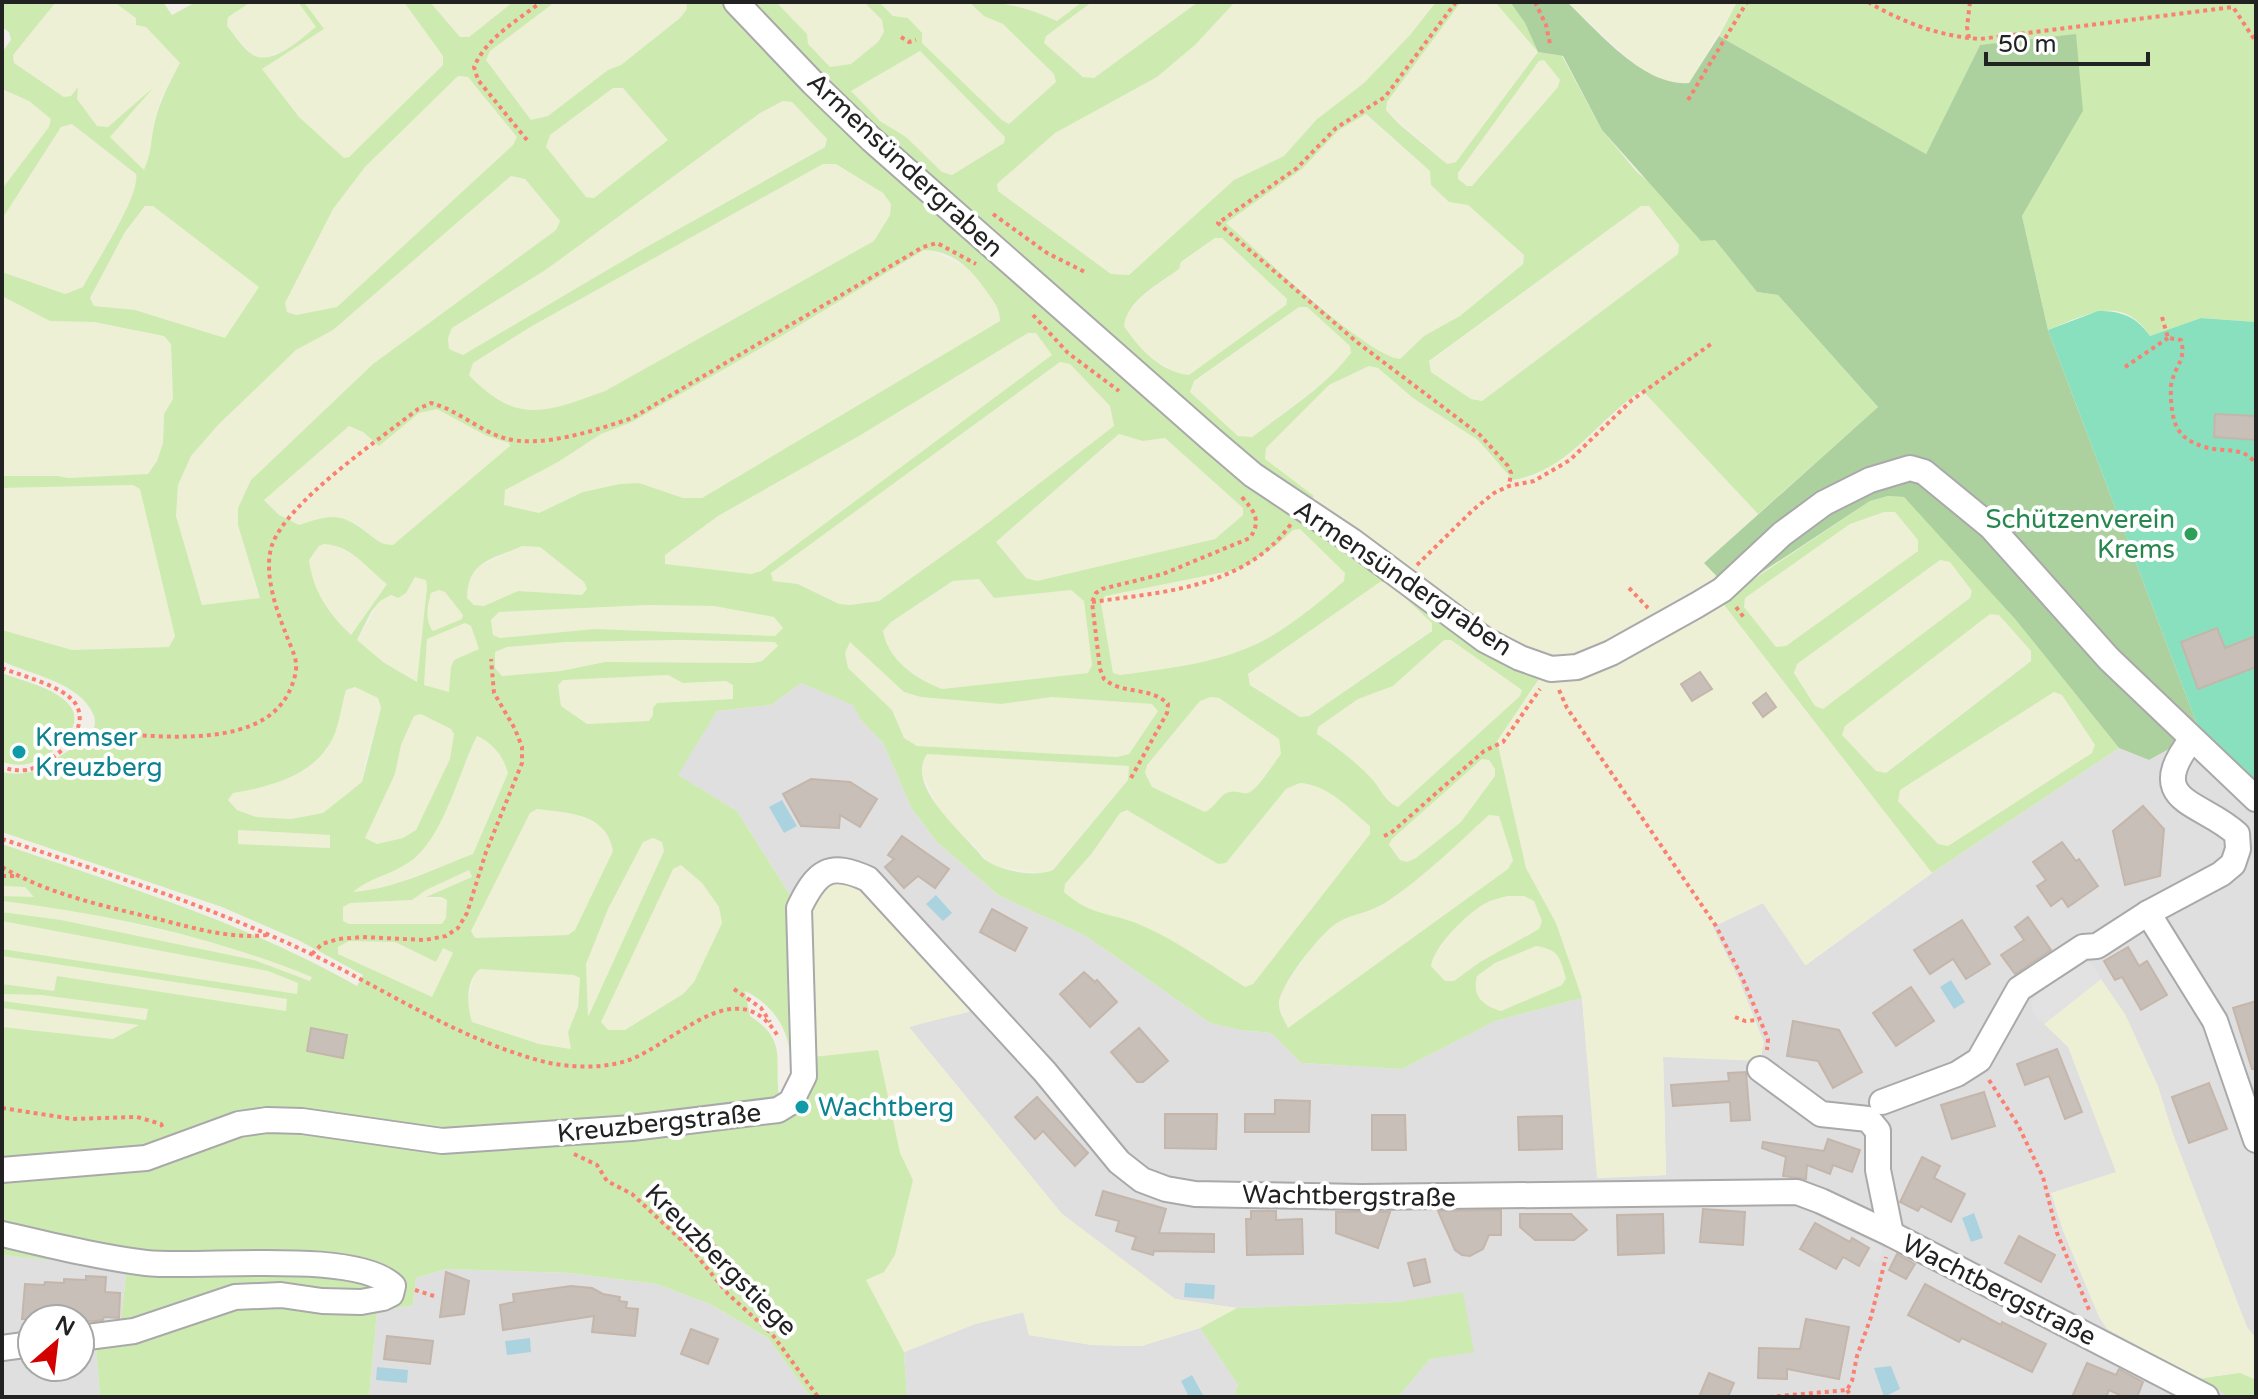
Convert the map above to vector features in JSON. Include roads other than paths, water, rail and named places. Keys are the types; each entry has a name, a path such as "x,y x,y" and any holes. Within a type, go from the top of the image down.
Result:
{"street":[{"name":"Armensündergraben","path":"736,2 872,140 1253,475 1405,579 1448,615 1554,679 1611,653 1722,590 1782,534 1824,503 1870,480 1910,468 1924,472 1991,527 2091,640 2192,739"},
{"path":"1882,1102 1957,1074 1979,1060 2019,989 2083,947 2097,946 2233,864 2238,849 2237,834 2226,824 2189,806 2176,791 2173,772 2178,756 2192,739 2256,799"},
{"name":"Wachtbergstraße","path":"791,1102 804,1076 799,908 811,884 827,872 846,869 868,879 1045,1072 1119,1162 1142,1180 1166,1189 1195,1194 1528,1197 1774,1190 1797,1192 1821,1201 1890,1240 2091,1337 2206,1397"},
{"path":"2148,913 2215,1021 2256,1140"},
{"path":"1760,1069 1821,1114 1868,1119 1878,1131 1878,1170 1890,1240"},
{"name":"Kreuzbergstraße","path":"2,1170 146,1158 239,1124 267,1120 302,1121 442,1141 707,1120 778,1110 791,1102"},
{"path":"2,1234 149,1263 275,1263 351,1269 385,1278 393,1286 391,1294 361,1302 322,1301 281,1295 235,1297 134,1331 96,1336"}],"water":[{"path":"782,800 797,826 784,833 769,807"},
{"path":"936,895 952,913 943,921 926,904"},
{"path":"1951,980 1965,1002 1954,1009 1940,987"},
{"path":"1974,1213 1983,1238 1971,1242 1962,1218"},
{"path":"1185,1283 1215,1285 1214,1299 1184,1297"},
{"path":"530,1338 531,1352 507,1355 505,1341"},
{"path":"1891,1366 1900,1389 1884,1397 1874,1368"},
{"path":"377,1367 408,1370 407,1383 376,1380"},
{"path":"1192,1375 1204,1397 1189,1397 1181,1381"}],"place":[{"name":"Schützenverein Krems","path":"2191,534"},
{"name":"Kremser Kreuzberg","path":"19,752"},
{"name":"Wachtberg","path":"802,1107"}]}
